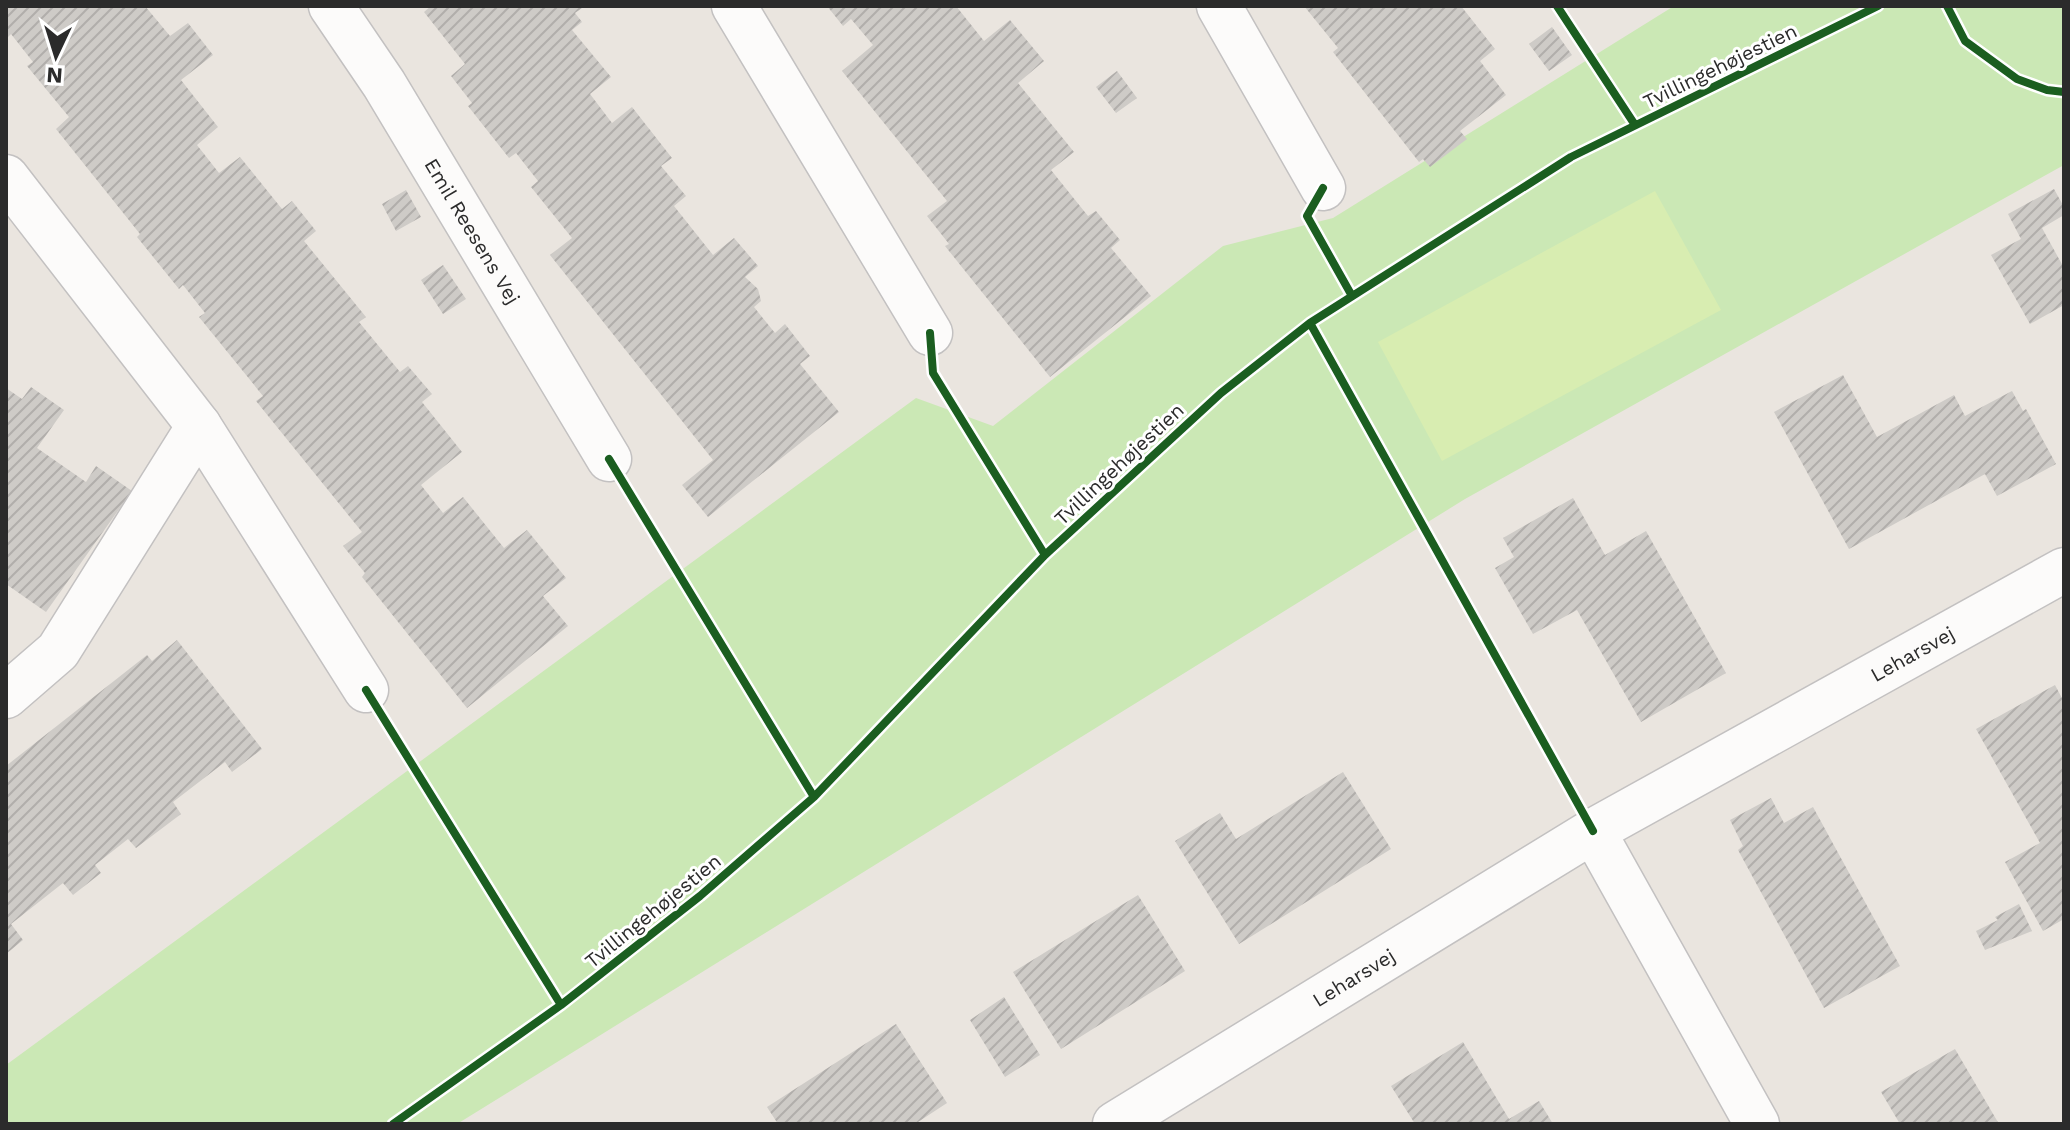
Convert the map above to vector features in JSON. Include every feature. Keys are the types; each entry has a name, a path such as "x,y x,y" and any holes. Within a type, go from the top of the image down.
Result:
{"street":[{"name":"Emil Reesens Vej","path":"331,6 384,84 609,459"},
{"path":"734,6 930,333"},
{"path":"1219,6 1323,188"},
{"path":"6,177 199,426 366,690"},
{"path":"6,696 58,651 199,426"},
{"name":"Leharsvej","path":"1115,1124 1593,831 2064,570"},
{"path":"1593,831 1757,1124"}],"green space":[{"path":"1674,6 2064,6 2064,165 1465,499 457,1124 6,1124 6,1065 916,398 993,426 1223,246 1333,218"},
{"path":"1655,191 1721,310 1442,461 1378,342"}],"building":[{"path":"6,6 145,6 170,36 188,23 213,55 181,80 218,127 197,145 219,173 240,157 282,209 292,201 316,231 304,241 366,317 359,322 400,372 408,366 432,394 422,402 462,452 421,485 443,513 463,497 504,548 527,530 566,578 543,596 568,626 467,708 362,577 365,573 343,546 362,532 256,401 263,396 199,317 205,313 183,285 179,289 137,237 140,234 56,129 69,117 27,66 33,62 11,34 6,39"},
{"path":"431,6 585,6 575,13 582,22 572,30 611,77 590,94 612,123 632,107 672,158 661,166 686,196 674,206 713,255 734,238 758,266 745,277 758,289 761,301 754,307 775,333 785,324 810,356 800,364 839,412 708,517 682,485 713,460 550,255 572,238 531,187 538,181 516,153 509,158 468,106 472,103 451,76 465,64 424,12"},
{"path":"827,6 956,6 984,41 1010,20 1044,61 1018,83 1074,152 1051,170 1088,216 1096,211 1120,240 1111,248 1151,296 1050,377 945,246 949,244 927,216 947,201 842,71 873,45 851,19 843,26"},
{"path":"1304,6 1461,6 1495,49 1480,61 1506,95 1460,131 1467,139 1430,167 1423,159 1419,162 1333,52 1338,48"},
{"path":"1552,27 1572,55 1549,71 1529,44"},
{"path":"1117,71 1137,98 1116,113 1096,87"},
{"path":"2054,189 2064,207 2064,215 2042,228 2064,268 2064,305 2030,324 1991,255 2021,239 2008,214"},
{"path":"406,190 421,217 396,231 382,204"},
{"path":"443,265 466,299 443,314 421,280"},
{"path":"1843,375 1877,437 1954,395 1965,416 2012,391 2023,411 2026,409 2056,464 1997,496 1985,474 1849,549 1774,412"},
{"path":"31,387 64,410 37,448 86,482 96,466 132,491 46,612 6,584 6,388 22,399"},
{"path":"1573,498 1605,555 1646,531 1726,673 1641,722 1577,610 1533,634 1495,568 1514,557 1503,538"},
{"path":"177,640 262,749 232,772 225,762 173,802 181,814 136,848 128,839 95,865 101,873 73,895 63,883 11,924 23,940 6,954 6,766 147,655 152,661"},
{"path":"2055,685 2064,702 2064,919 2043,931 2005,862 2040,843 1976,729"},
{"path":"1343,772 1391,849 1239,944 1175,841 1220,813 1236,839"},
{"path":"1771,798 1784,823 1813,807 1900,966 1824,1008 1738,850 1743,846 1730,820"},
{"path":"1138,895 1185,971 1061,1049 1013,972"},
{"path":"2019,904 2032,931 1985,950 1976,931"},
{"path":"1004,997 1040,1055 1005,1077 970,1020"},
{"path":"896,1024 947,1103 915,1124 778,1124 767,1107"},
{"path":"1463,1042 1509,1119 1539,1101 1553,1124 1415,1124 1391,1086"},
{"path":"1955,1049 1999,1124 1900,1124 1881,1092"}],"cycle path":[{"path":"1557,6 1635,125"},
{"name":"Tvillingehøjestien","path":"393,1124 561,1005 700,896 814,797 1045,555 1221,393 1310,323 1571,157 1878,6"},
{"path":"1947,6 1965,41 2017,79 2047,90 2064,92"},
{"path":"1323,188 1307,216 1352,296"},
{"path":"1310,323 1593,831"},
{"path":"930,333 933,373 1045,555"},
{"path":"609,459 814,797"},
{"path":"366,690 561,1005"}]}
